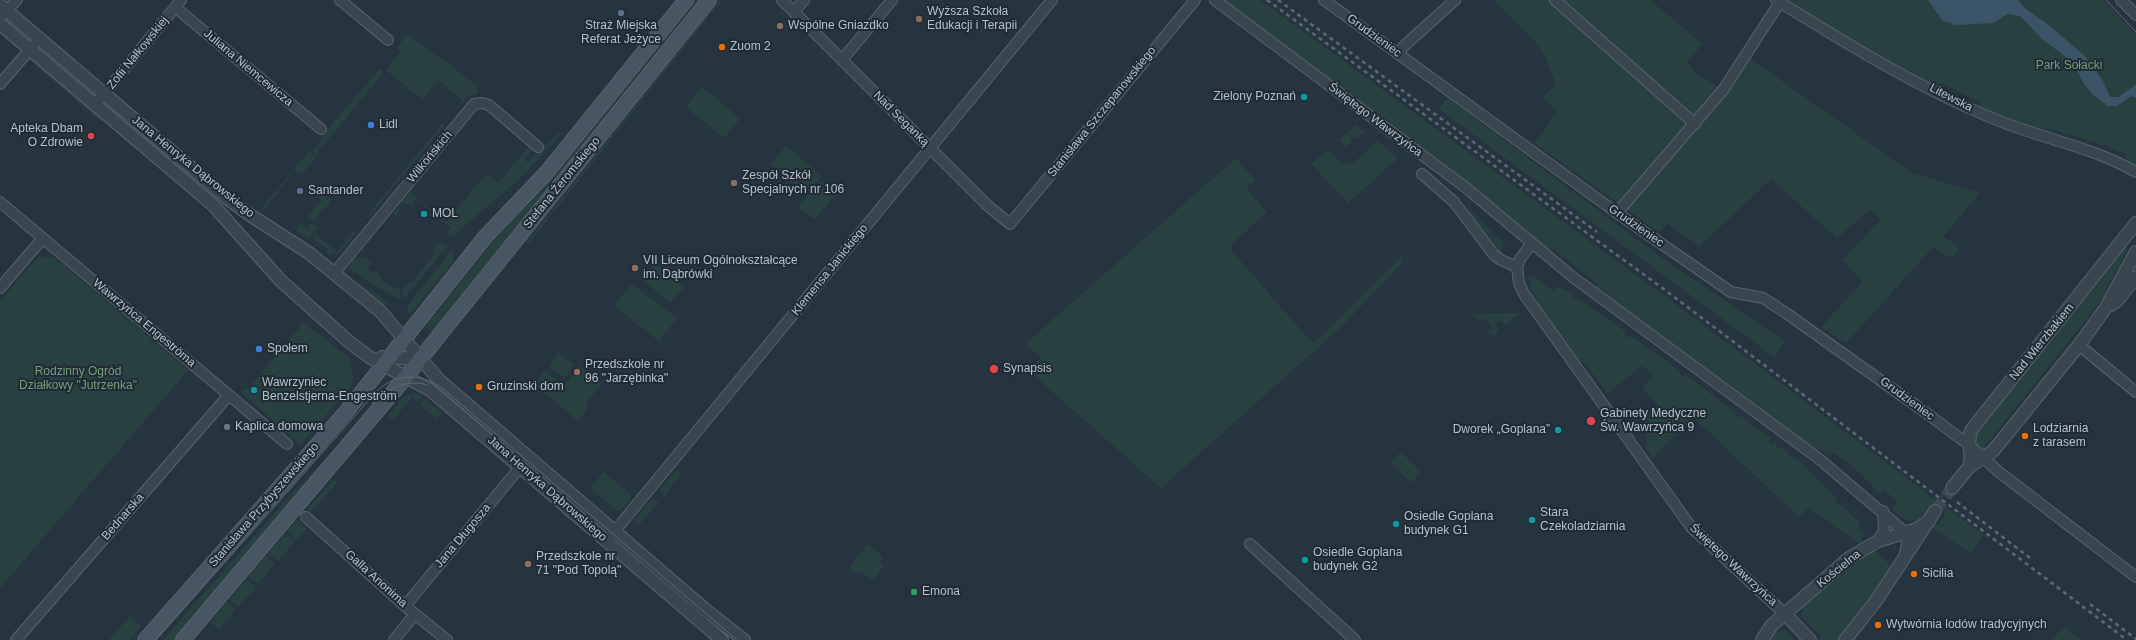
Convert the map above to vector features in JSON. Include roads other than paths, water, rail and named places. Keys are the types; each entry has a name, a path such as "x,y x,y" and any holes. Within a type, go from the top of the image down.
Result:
{"main road":[{"name":"Stefana Żeromskiego","path":"392,353 485,237 547,172 686,0"},
{"name":"Stefana Żeromskiego","path":"414,367 709,0"},
{"name":"Stanisława Przybyszewskiego","path":"145,640 346,412 392,353"},
{"name":"Stanisława Przybyszewskiego","path":"183,640 414,367"}],"street":[{"path":"2,11 17,0"},
{"path":"340,0 388,40"},
{"name":"Nad Seganką","path":"782,0 930,148 1010,224"},
{"path":"794,12 804,0"},
{"path":"842,60 892,0"},
{"name":"Klemensa Janickiego","path":"611,536 1052,0"},
{"name":"Stanisława Szczepanowskiego","path":"1010,224 1195,0"},
{"name":"Świętego Wawrzyńca","path":"1215,0 1465,187 1595,294 1818,458 1883,511 1900,535"},
{"name":"Grudzieniec","path":"1324,0 1617,213 1732,292 1763,298 1786,312 1969,445 1983,460 2136,576"},
{"path":"1398,54 1422,29 1455,0"},
{"path":"1555,0 1695,124"},
{"path":"2121,0 2136,15"},
{"path":"1617,213 1723,90 1778,1"},
{"name":"Litewska","path":"1778,1 1873,57 1969,108 2016,128 2109,158 2136,172"},
{"name":"Zofii Nałkowskiej","path":"95,106 178,3"},
{"name":"Juliana Niemcewicza","path":"178,3 321,129"},
{"name":"Jana Henryka Dąbrowskiego","path":"2,11 39,39 241,209 296,243 335,272 380,311 392,353 414,367 430,390 521,466 744,640"},
{"name":"Jana Henryka Dąbrowskiego","path":"0,24 220,211 286,286 361,352 392,353 439,380 611,536 722,640"},
{"path":"0,84 39,39"},
{"name":"Wilkońskich","path":"335,272 474,104 482,103 489,105 538,147"},
{"name":"Świętego Wawrzyńca","path":"1422,174 1454,202 1494,255 1517,267 1519,283 1524,294 1691,527 1785,614 1810,640"},
{"name":"Wawrzyńca Engeströma","path":"0,202 287,444"},
{"name":"Nad Wierzbakiem","path":"1969,468 1971,455 1968,439 1972,429 2136,224"},
{"path":"0,288 43,238"},
{"path":"1517,267 1520,259 1532,243"},
{"path":"1952,488 1969,468 1983,460 1994,451 2079,345 2105,309 2136,252"},
{"path":"2105,309 2117,301 2136,277"},
{"path":"2079,345 2136,392"},
{"path":"361,352 368,362 370,372 368,383"},
{"name":"Jana Henryka Dąbrowskiego","path":"392,353 414,367"},
{"name":"Bednarska","path":"16,640 230,395"},
{"path":"1957,436 1963,435 1972,429"},
{"name":"Jana Długosza","path":"406,606 521,466"},
{"path":"1878,540 1884,527 1883,511"},
{"name":"Kościelna","path":"1762,640 1772,626 1849,558 1878,540 1900,535 1916,529 1932,516 1876,601 1845,640"},
{"name":"Galla Anonima","path":"306,517 406,606 447,640"},
{"path":"1900,535 1906,545 1905,556"},
{"path":"1250,544 1355,640"},
{"path":"394,640 416,614"}],"water":[{"path":"1928,0 2018,0 2026,9 2050,26 2085,56 2103,81 2110,97 2118,97 2136,85 2136,98 2131,96 2117,106 2108,106 2092,94 2084,84 2073,62 2043,40 2020,16 2007,14 1994,23 1955,25 1942,20"}],"tunnel":[{"path":"1935,511 1952,488"}],"tram line":[{"path":"2106,0 2136,32"},
{"path":"156,640 377,391 392,381 408,377 424,379 441,387 737,640"},
{"path":"372,404 383,394 405,384 420,383 427,385"}],"railway":[{"path":"1267,0 1665,290 2127,640"},
{"path":"1278,0 1597,232"},
{"path":"1957,502 2030,558"},
{"path":"2090,604 2136,639"}],"place":[{"name":"Straż Miejska Referat Jeżyce","path":"621,13"},
{"name":"Wyższa Szkoła Edukacji i Terapii","path":"919,19"},
{"name":"Wspólne Gniazdko","path":"780,26"},
{"name":"Zuom 2","path":"722,47"},
{"name":"Zielony Poznań","path":"1304,97"},
{"name":"Lidl","path":"371,125"},
{"name":"Apteka Dbam O Zdrowie","path":"91,136"},
{"name":"Zespół Szkół Specjalnych nr 106","path":"734,183"},
{"name":"Santander","path":"300,191"},
{"name":"MOL","path":"424,214"},
{"name":"VII Liceum Ogólnokształcące im. Dąbrówki","path":"635,268"},
{"name":"Społem","path":"259,349"},
{"name":"Synapsis","path":"994,369"},
{"name":"Przedszkole nr 96 \"Jarzębinka\"","path":"577,372"},
{"name":"Gruzinski dom","path":"479,387"},
{"name":"Wawrzyniec Benzelstjerna-Engeström","path":"254,390"},
{"name":"Gabinety Medyczne Św. Wawrzyńca 9","path":"1591,421"},
{"name":"Kaplica domowa","path":"227,427"},
{"name":"Dworek „Goplana”","path":"1558,430"},
{"name":"Lodziarnia z tarasem","path":"2025,436"},
{"name":"Stara Czekoladziarnia","path":"1532,520"},
{"name":"Osiedle Goplana budynek G1","path":"1396,524"},
{"name":"Osiedle Goplana budynek G2","path":"1305,560"},
{"name":"Przedszkole nr 71 \"Pod Topolą\"","path":"528,564"},
{"name":"Sicilia","path":"1914,574"},
{"name":"Emona","path":"914,592"},
{"name":"Wytwórnia lodów tradycyjnych","path":"1878,625"}],"park label":[{"name":"Park Sołacki","path":"2069,66"},
{"name":"Rodzinny Ogród Działkowy \"Jutrzenka\"","path":"78,379"}]}
